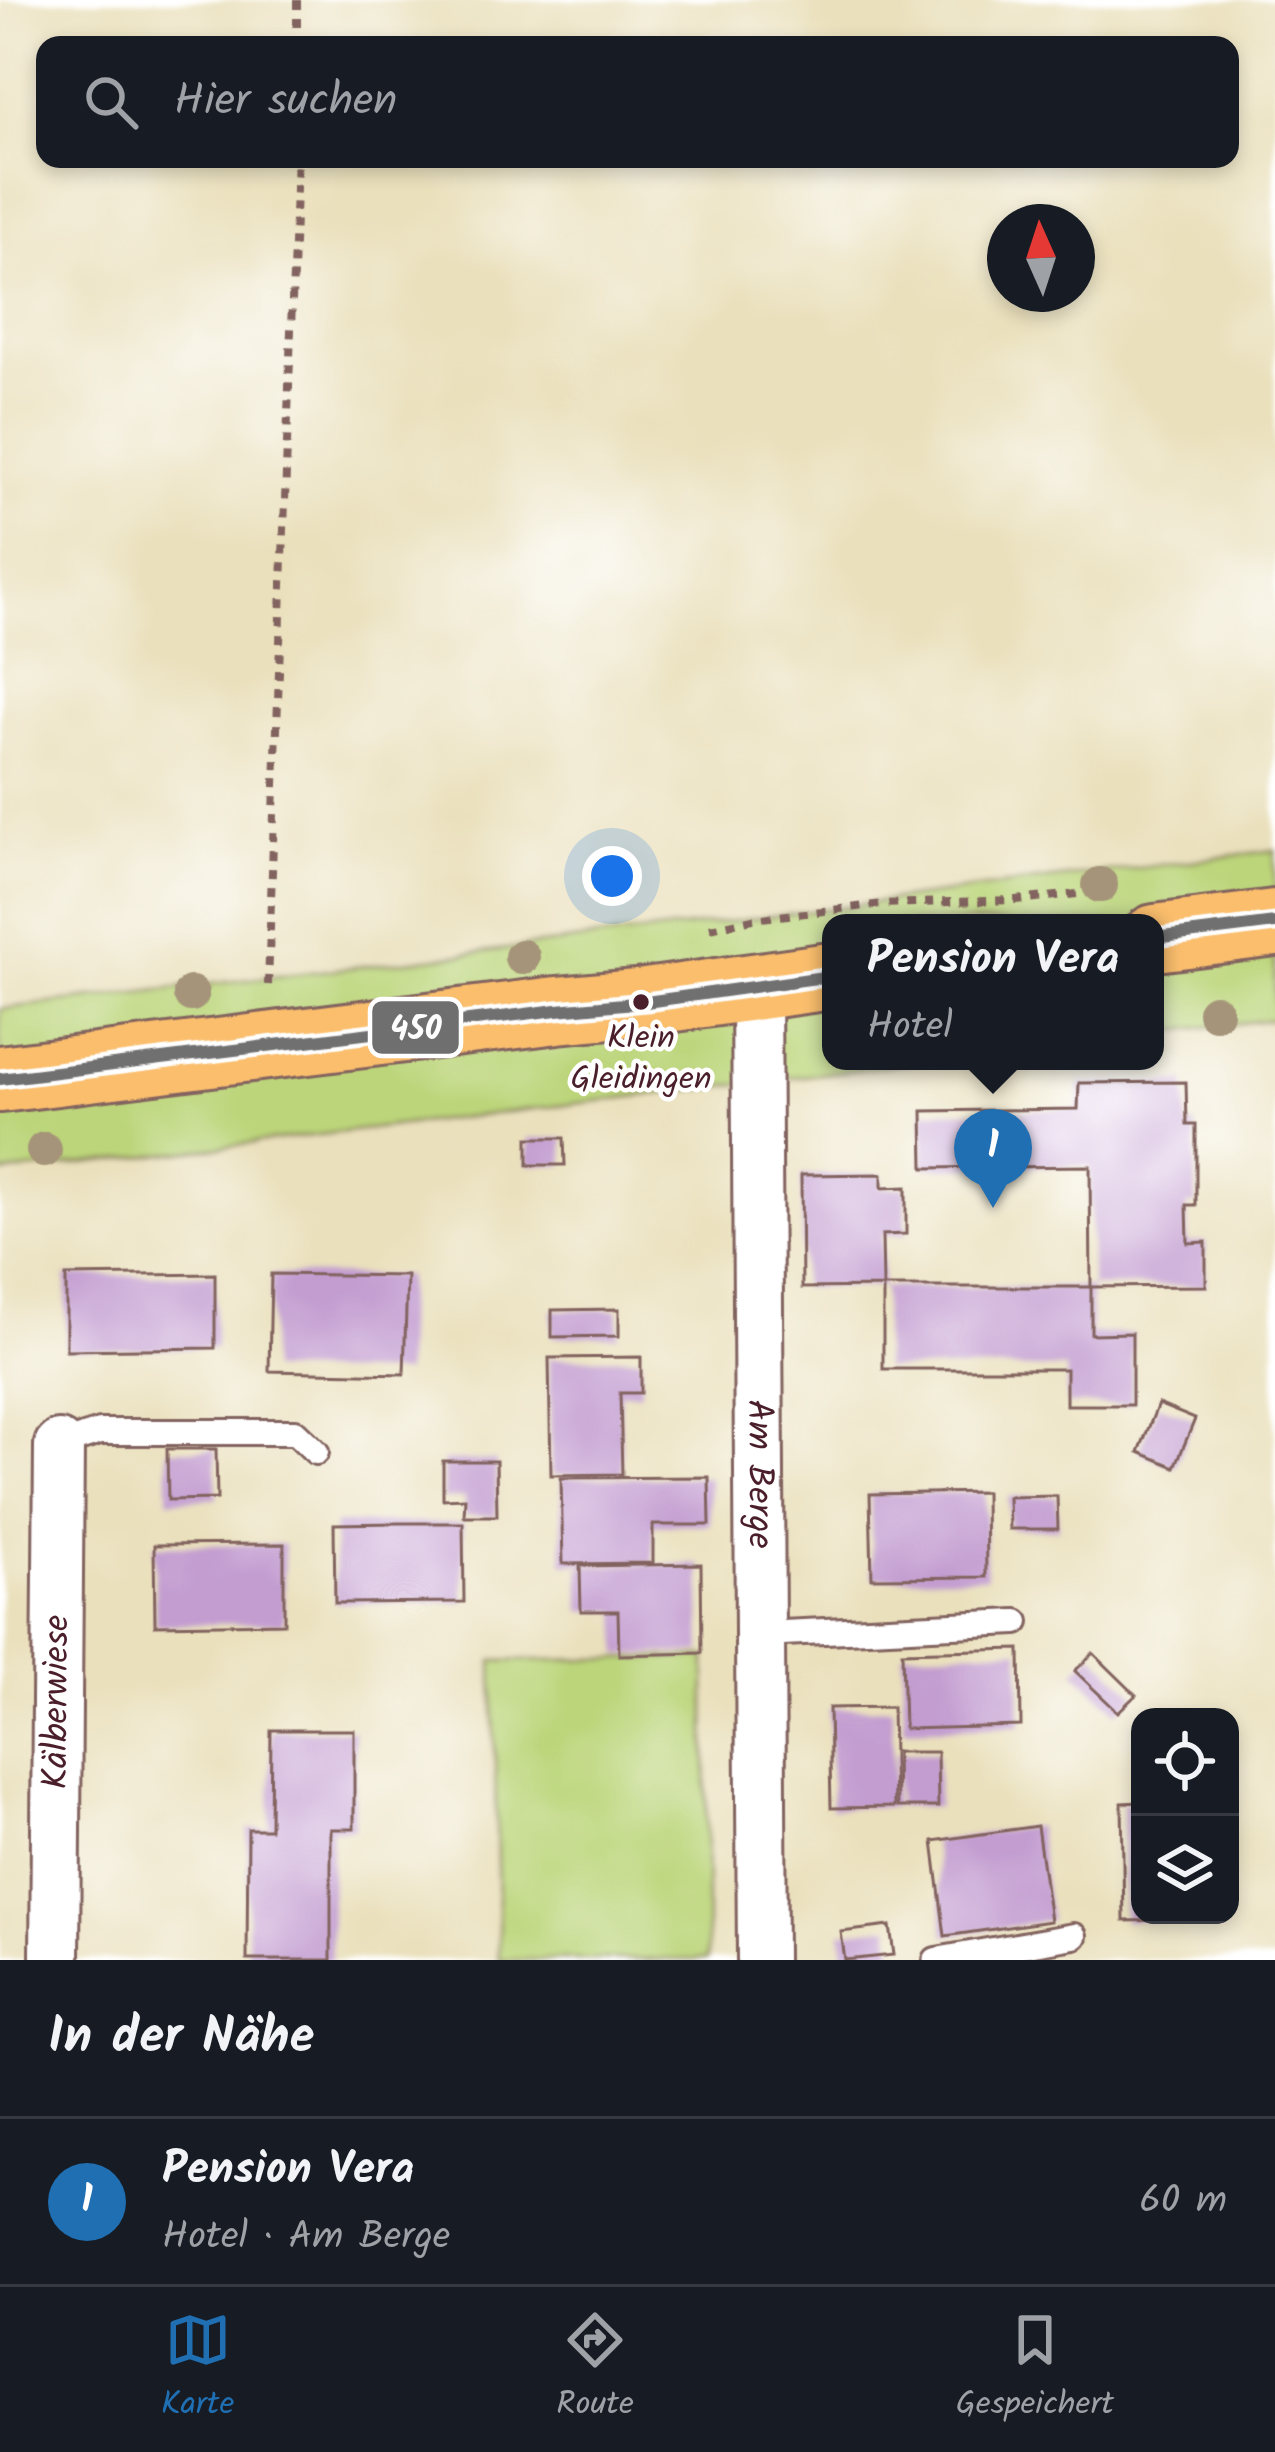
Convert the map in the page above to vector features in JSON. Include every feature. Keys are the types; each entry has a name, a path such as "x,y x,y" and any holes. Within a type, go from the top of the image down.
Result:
{"main road":[{"path":"1164,937 1275,923"},
{"path":"0,1079 822,977"}],"street":[{"name":"Am Berge","path":"756,985 762,1960"},
{"name":"Kälberwiese","path":"55,1960 59,1445"}],"lane":[{"path":"59,1445 100,1432 295,1432 316,1452"},
{"path":"760,1634 1016,1622"},
{"path":"937,1960 1074,1936"}],"path":[{"path":"297,0 297,36"},
{"path":"275,1047 268,994 297,168"}],"green space":[{"path":"1275,850 1275,1019 1164,1032 1164,914 822,914 822,1070 853,1070 0,1174 0,1009 650,932"},
{"path":"706,1657 707,1960 499,1960 493,1661"}],"building":[{"path":"1186,1082 1187,1125 1196,1125 1196,1205 1187,1205 1188,1243 1206,1242 1206,1286 1091,1287 1090,1166 924,1168 923,1111 1078,1109 1079,1083"},
{"path":"528,1138 564,1138 565,1165 528,1165"},
{"path":"882,1174 882,1188 906,1187 906,1234 882,1235 883,1287 802,1288 801,1175"},
{"path":"215,1274 215,1348 66,1350 66,1276"},
{"path":"271,1274 407,1276 404,1374 269,1371"},
{"path":"883,1287 1091,1287 1091,1334 1132,1333 1132,1405 1066,1405 1066,1369 883,1369"},
{"path":"619,1309 619,1336 552,1337 552,1310"},
{"path":"641,1357 641,1393 620,1393 622,1474 551,1475 549,1358"},
{"path":"1158,1404 1195,1419 1175,1467 1139,1452"},
{"path":"167,1449 216,1449 217,1499 168,1500"},
{"path":"443,1461 496,1461 497,1516 464,1516 465,1498 443,1499"},
{"path":"709,1477 710,1525 653,1525 653,1563 563,1564 561,1478"},
{"path":"985,1492 986,1577 872,1578 870,1494"},
{"path":"1057,1496 1058,1529 1009,1529 1008,1497"},
{"path":"463,1523 464,1602 335,1603 334,1524"},
{"path":"284,1544 284,1623 155,1625 154,1545"},
{"path":"701,1564 702,1653 619,1655 618,1611 581,1611 580,1566"},
{"path":"1020,1649 1021,1726 904,1729 902,1652"},
{"path":"1093,1653 1136,1695 1118,1712 1075,1671"},
{"path":"892,1707 894,1807 831,1808 829,1708"},
{"path":"271,1730 354,1730 354,1829 331,1829 331,1960 247,1960 248,1829 270,1829"},
{"path":"896,1752 937,1752 938,1807 897,1807"},
{"path":"1131,1802 1131,1921 1124,1921 1122,1803"},
{"path":"1037,1826 1050,1921 945,1936 933,1841"},
{"path":"890,1926 894,1955 845,1960 841,1932"}],"transit line":[{"name":"450","path":"1164,937 1275,923"},
{"name":"450","path":"0,1079 822,977"}],"place":[{"name":"Klein Gleidingen","path":"641,1002"},
{"name":"Pension Vera","path":"993,1208"}]}
